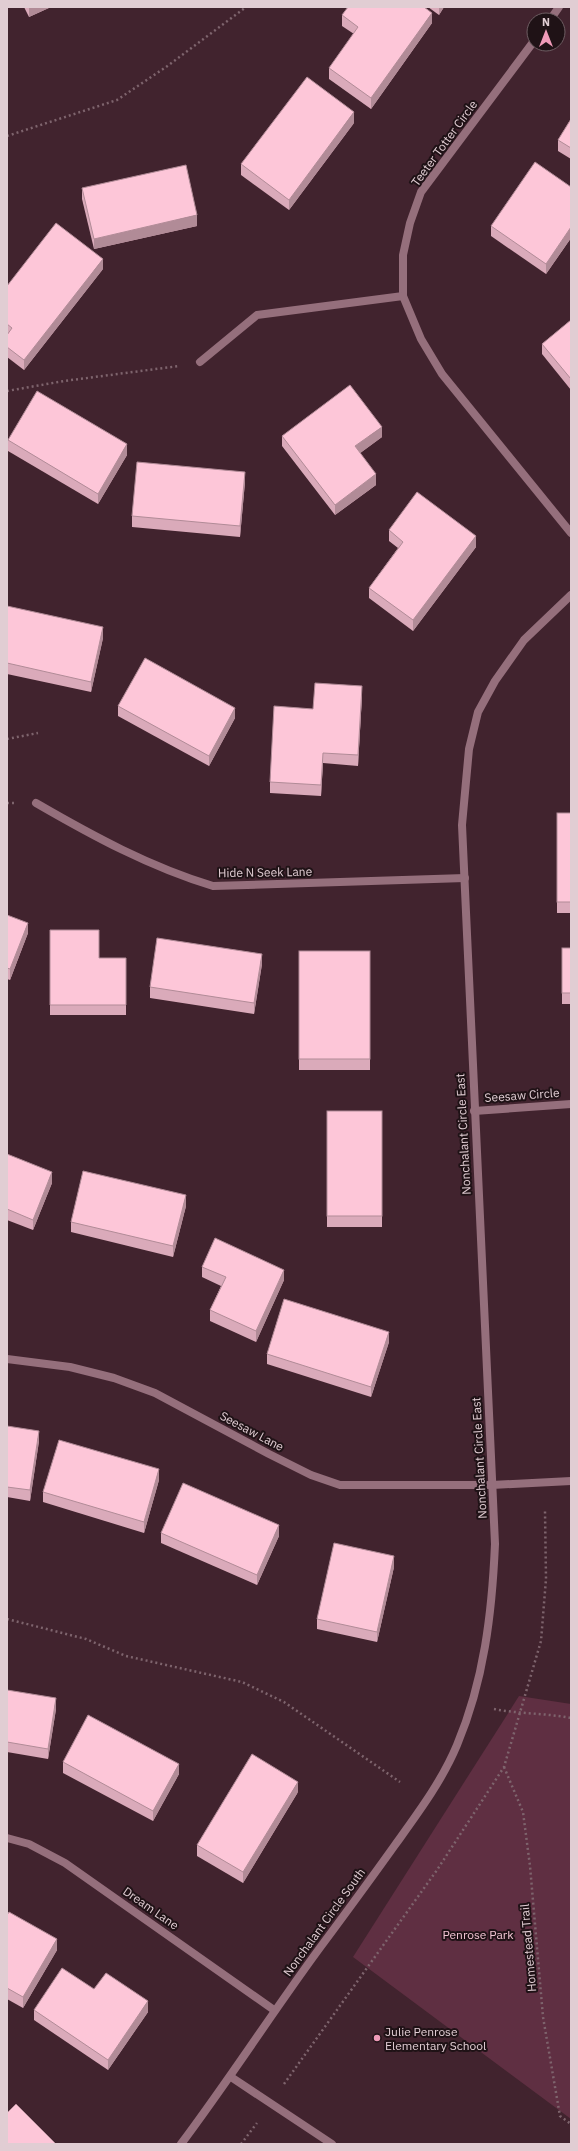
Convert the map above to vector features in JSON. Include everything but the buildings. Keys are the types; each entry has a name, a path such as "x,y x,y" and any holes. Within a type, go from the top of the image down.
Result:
{"street":[{"name":"Teeter Totter Circle","path":"526,52 422,192 410,223 403,255 403,296 421,339 442,374 571,533"},
{"path":"200,362 258,315 403,296"},
{"name":"Nonchalant Circle East","path":"472,1704 486,1642 493,1591 495,1544 462,825 464,784 469,749 478,712 495,681 524,640 571,595"},
{"name":"Hide N Seek Lane","path":"36,803 100,840 177,875 214,886 465,878"},
{"name":"Seesaw Circle","path":"474,1111 571,1104"},
{"name":"Seesaw Lane","path":"7,1359 70,1367 114,1378 155,1393 311,1475 340,1485 492,1485"},
{"path":"492,1485 571,1481"},
{"name":"Nonchalant Circle South","path":"181,2144 231,2077 274,2010 428,1800 457,1745 472,1704"},
{"name":"Dream Lane","path":"7,1838 29,1844 65,1863 274,2010"},
{"path":"231,2077 332,2144"}],"path":[{"path":"7,136 117,100 166,67 246,7"},
{"path":"7,391 200,362"},
{"path":"7,739 38,733"},
{"path":"241,2144 437,1870 504,1767 541,1641 546,1579 545,1511"},
{"path":"7,1619 86,1639 126,1656 242,1682 284,1702 400,1782"},
{"path":"472,1704 519,1713 555,1715 571,1718"},
{"name":"Homestead Trail","path":"504,1767 523,1812 530,1866 543,2017 560,2116 571,2124"}],"green space":[{"name":"Penrose Park","path":"519,1696 571,1704 571,2119 353,1957"}],"place":[{"name":"Julie Penrose Elementary School","path":"377,2038"}]}
